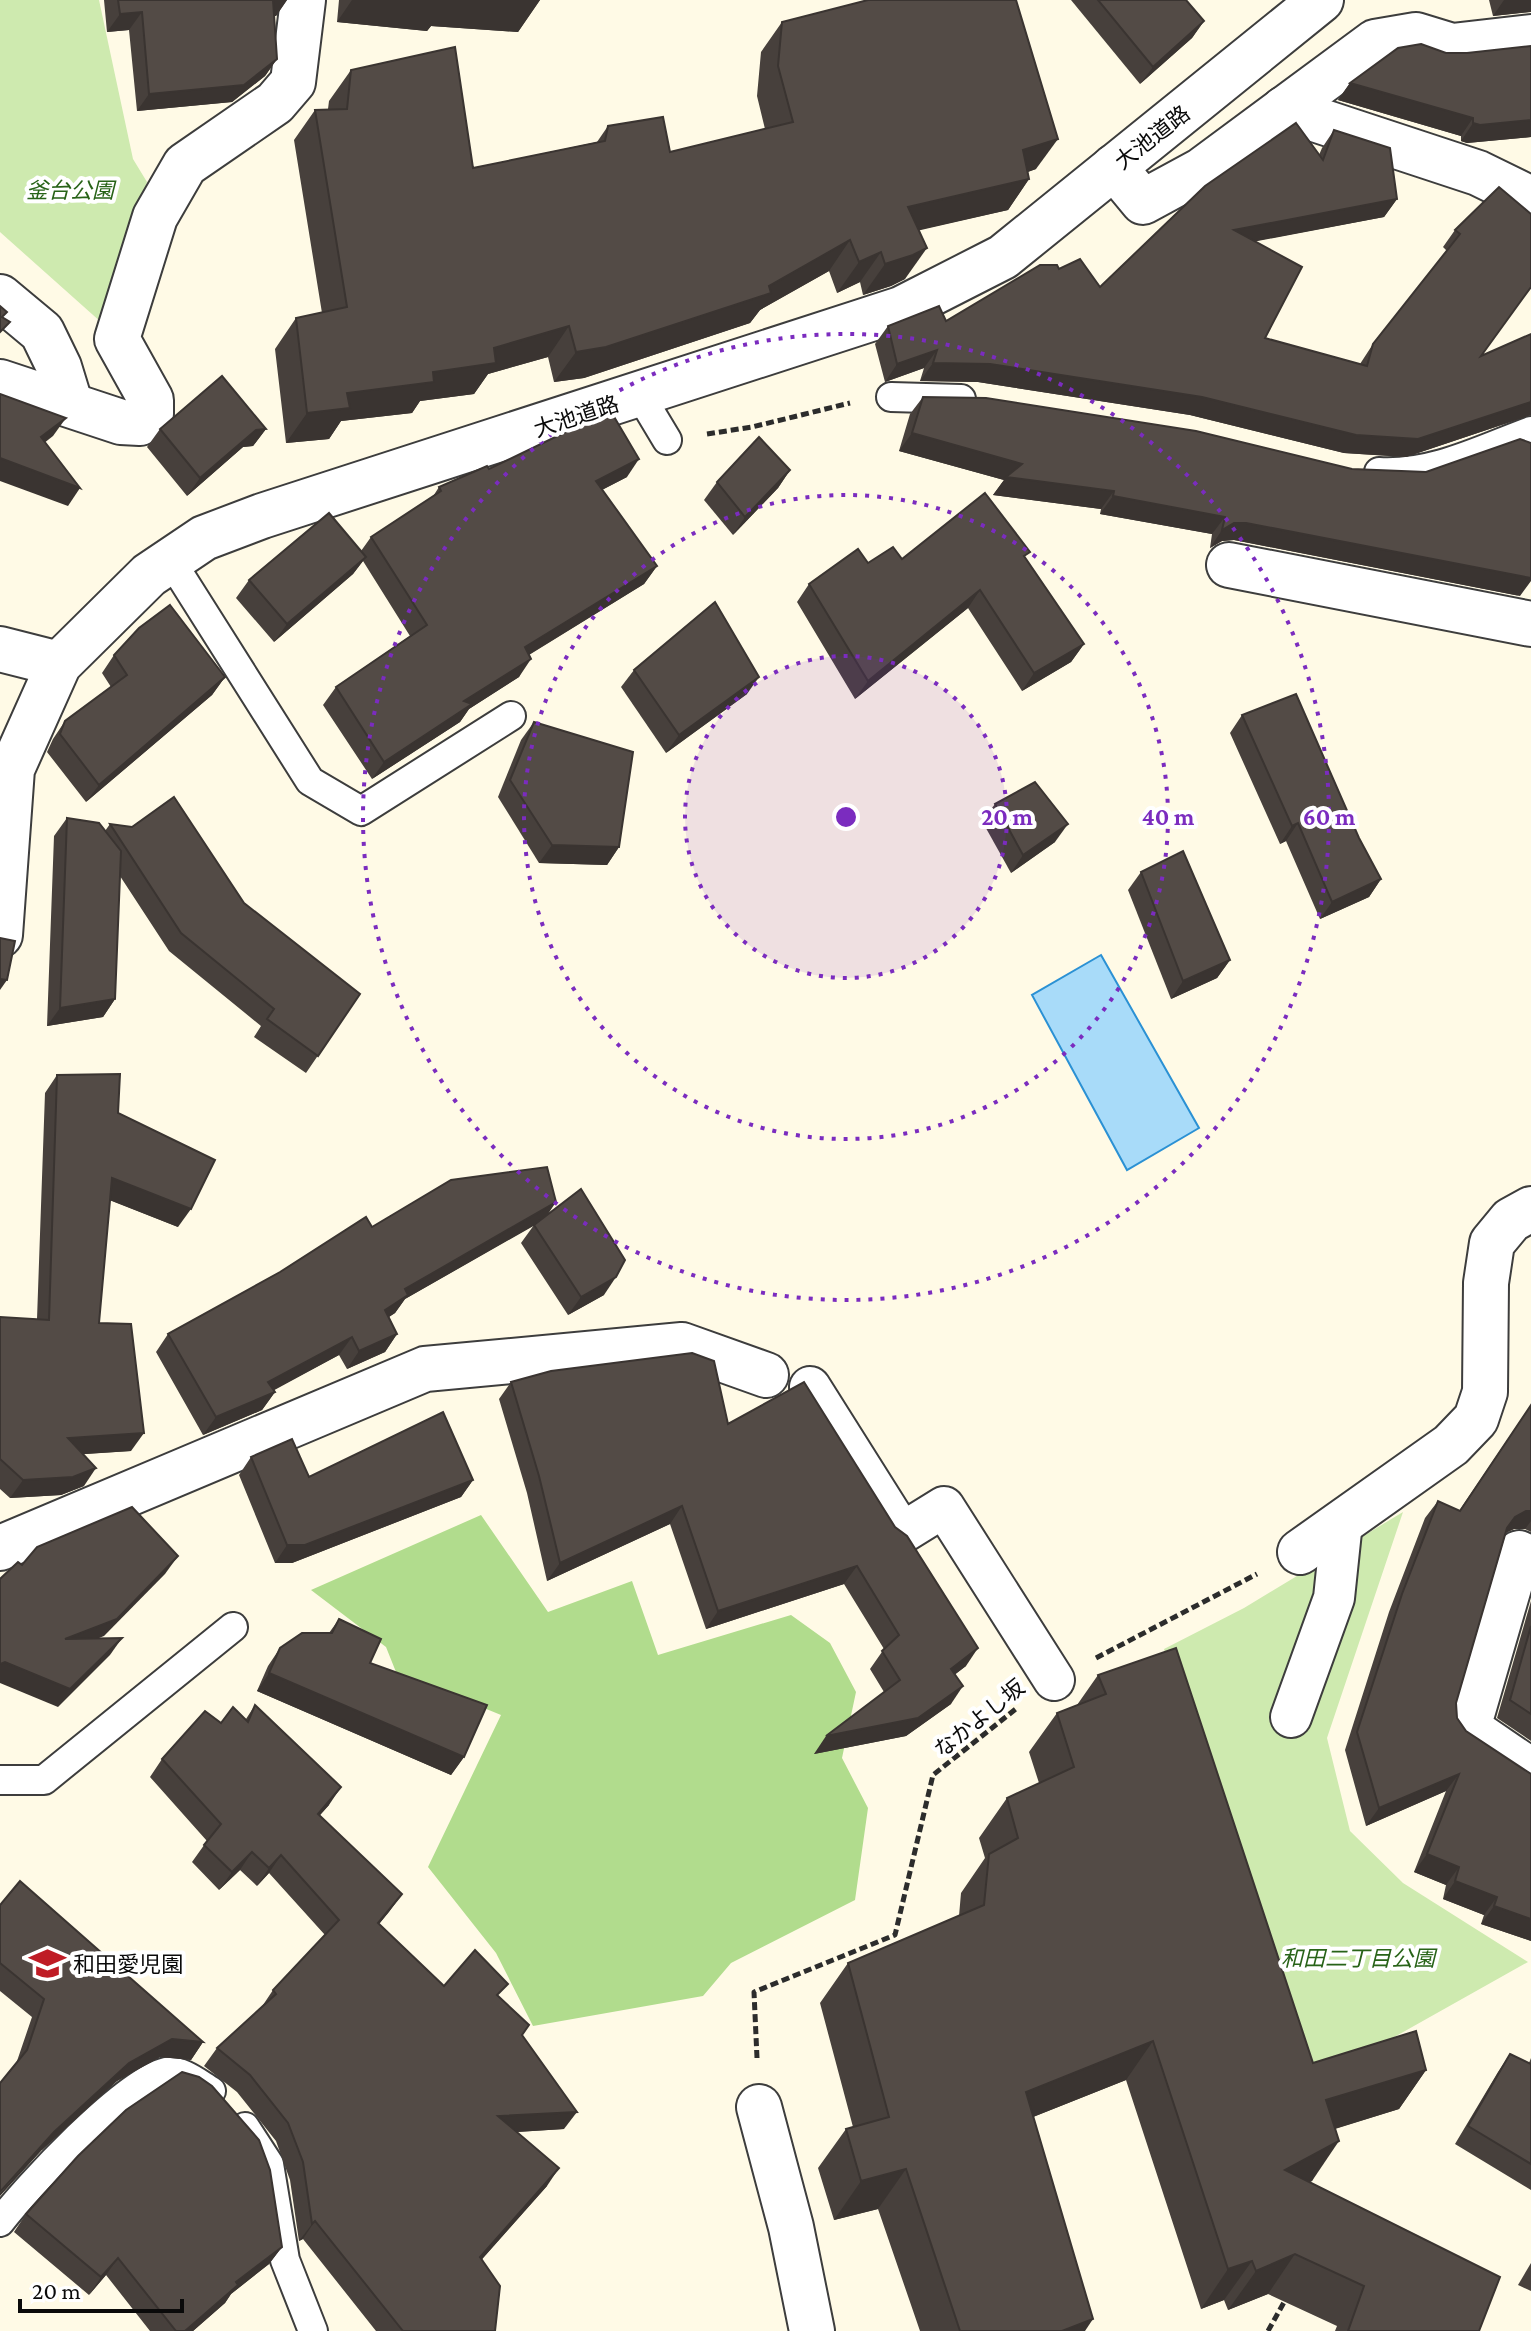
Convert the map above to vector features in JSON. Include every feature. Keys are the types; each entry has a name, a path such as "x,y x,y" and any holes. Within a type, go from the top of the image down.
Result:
{"street":[{"path":"0,382 121,422 140,423 151,414 151,400 117,339 155,217 185,165 275,103 293,82 303,0"},
{"name":"大池道路","path":"0,935 12,769 59,664 149,575 204,538 262,516 901,309 1003,257 1168,127 1321,0"},
{"path":"1114,167 1143,202 1202,170 1375,42 1416,35 1452,46 1531,37"},
{"path":"1284,109 1478,173 1531,199"},
{"path":"0,297 42,332 59,367 70,403"},
{"path":"1229,565 1531,624"},
{"path":"0,649 59,664"},
{"path":"1300,1552 1451,1445 1476,1419 1485,1392 1486,1283 1492,1243 1511,1220 1531,1209"},
{"path":"0,1548 425,1369 682,1345 766,1375"},
{"path":"810,1387 902,1533 944,1507 1054,1680"},
{"path":"1291,1717 1334,1598 1342,1522"},
{"path":"1519,1553 1468,1728 1531,1771"},
{"path":"759,2107 791,2227 812,2331"}],"lane":[{"path":"640,395 667,440"},
{"path":"891,397 990,402"},
{"path":"1355,471 1418,471 1531,431"},
{"path":"171,561 310,781 361,811 511,716"},
{"path":"0,1780 44,1780 233,1627"},
{"path":"0,2222 32,2180 126,2095 166,2072 179,2073 214,2092 256,2139 269,2164 285,2260 313,2331"}],"path":[{"path":"667,440 752,427 822,407 891,397"},
{"name":"なかよし坂","path":"759,2107 754,1992 895,1935 933,1775 1054,1680 1300,1552"},
{"path":"1268,2331 1292,2286"}],"green space":[{"name":"釜台公園","path":"0,0 99,0 133,159 147,182 102,323 0,232"},
{"name":"和田二丁目公園","path":"1403,1512 1327,1738 1350,1831 1403,1883 1528,1962 1389,2040 1302,2073 1164,1649 1244,1608"},
{"path":"481,1515 548,1612 632,1581 658,1655 791,1615 830,1643 856,1692 842,1758 868,1808 855,1900 731,1963 703,1996 533,2026 496,1953 428,1867 501,1715 396,1672 386,1647 311,1590"}],"water":[{"path":"1101,955 1199,1128 1127,1170 1032,995"}],"building":[{"path":"118,0 273,0 277,59 244,85 149,94 142,12 120,14"},
{"path":"868,0 1016,0 1058,139 1023,150 1029,179 908,207 927,248 913,255 885,264 881,252 859,262 850,240 769,286 771,293 606,347 576,352 569,326 494,348 496,363 433,372 434,382 347,393 350,408 307,413 296,318 347,307 315,110 347,109 351,70 455,47 473,168 605,141 608,126 663,117 670,152 793,122 778,66 782,22"},
{"path":"1098,0 1186,0 1204,21 1153,67"},
{"path":"1421,44 1446,53 1531,46 1531,120 1480,125 1473,123 1473,118 1350,83 1398,48"},
{"path":"1296,123 1323,160 1334,130 1390,148 1397,199 1234,230 1302,267 1265,338 1367,366 1373,344 1460,234 1455,230 1499,187 1531,214 1531,287 1481,356 1531,334 1531,402 1418,439 1356,435 1202,397 990,364 933,363 937,350 897,364 888,326 939,306 946,321 1040,265 1057,265 1059,269 1080,259 1100,287 1205,186"},
{"path":"0,306 7,312 2,317 10,322 0,332"},
{"path":"222,376 266,429 256,430 200,478 160,429"},
{"path":"0,394 66,418 41,437 80,488 0,458"},
{"path":"923,397 986,398 1196,431 1352,469 1426,472 1520,439 1531,443 1531,578 1246,523 1234,523 1222,530 1225,517 1113,496 1114,491 1006,477 1022,464 912,433"},
{"path":"613,415 639,459 596,481 657,566 525,647 531,659 464,701 472,704 384,762 336,687 427,625 371,537 441,491 439,487 487,466 489,469 576,427"},
{"path":"759,437 790,470 745,517 717,482"},
{"path":"985,493 1030,552 1024,556 1084,644 1034,673 980,590 868,681 809,584 858,549 868,563 893,547 902,559"},
{"path":"329,513 366,557 287,624 249,580"},
{"path":"715,602 759,677 679,735 634,670"},
{"path":"170,605 225,677 99,785 60,734 65,721 127,675 114,655 139,628"},
{"path":"1296,694 1359,838 1381,879 1332,902 1298,823 1292,826 1242,715"},
{"path":"534,722 633,752 619,847 552,845 510,780"},
{"path":"1035,782 1068,824 1023,855 995,804"},
{"path":"174,797 244,903 360,994 318,1056 267,1019 274,1009 181,933 110,824 132,827"},
{"path":"67,818 99,823 121,851 115,999 60,1008"},
{"path":"1183,851 1230,960 1183,981 1141,872"},
{"path":"0,938 15,941 7,980 0,979"},
{"path":"120,1074 118,1113 215,1160 191,1209 112,1178 99,1323 131,1324 144,1433 68,1438 96,1468 73,1477 23,1480 0,1459 0,1317 49,1320 57,1075"},
{"path":"547,1167 556,1202 405,1289 408,1295 385,1310 397,1334 359,1351 352,1337 268,1382 275,1392 216,1417 168,1334 280,1272 366,1217 372,1227 451,1180"},
{"path":"581,1189 625,1260 616,1277 581,1297 534,1225"},
{"path":"692,1353 714,1361 728,1424 804,1382 895,1527 907,1536 978,1648 951,1669 963,1686 918,1718 826,1736 900,1680 882,1651 899,1635 857,1566 718,1611 682,1506 560,1563 539,1476 511,1382 551,1371"},
{"path":"1531,1405 1531,1511 1515,1517 1507,1528 1456,1703 1457,1718 1466,1731 1531,1774 1531,1919 1494,1906 1497,1897 1455,1881 1459,1867 1427,1854 1459,1774 1379,1808 1357,1732 1402,1594 1438,1501 1460,1511"},
{"path":"443,1412 473,1480 305,1545 287,1545 251,1457 292,1439 309,1477"},
{"path":"132,1507 178,1556 117,1619 65,1639 122,1638 70,1689 5,1662 0,1664 0,1579 18,1562 22,1565 37,1547"},
{"path":"339,1619 381,1639 370,1663 487,1705 464,1757 269,1673 280,1648 302,1633 332,1633"},
{"path":"1531,1626 1531,1714 1510,1700"},
{"path":"1176,1648 1313,2063 1416,2031 1426,2070 1326,2100 1339,2141 1285,2170 1500,2277 1479,2331 1348,2331 1364,2286 1295,2254 1256,2271 1252,2261 1228,2269 1153,2041 1026,2092 1093,2319 1062,2331 960,2331 906,2169 861,2181 846,2129 889,2117 848,1963 984,1905 989,1854 1018,1838 1007,1798 1074,1767 1057,1713 1106,1694 1098,1675"},
{"path":"255,1705 341,1787 318,1814 402,1894 378,1923 444,1986 475,1950 508,1984 497,1995 529,2025 522,2035 577,2112 498,2116 559,2168 480,2257 500,2286 495,2331 403,2331 315,2221 312,2224 303,2162 288,2123 250,2075 217,2048 276,1994 273,1990 339,1920 281,1855 269,1868 252,1852 232,1872 204,1845 221,1824 162,1759 205,1711 221,1723 233,1707 248,1722"},
{"name":"和田愛児園","path":"20,1881 203,2042 172,2039 129,2063 54,2132 0,2192 0,2083 27,2050 44,1999 0,1963 0,1905"},
{"path":"1510,2054 1531,2064 1531,2164 1468,2126"},
{"path":"182,2072 199,2077 212,2086 259,2140 270,2170 282,2247 236,2282 238,2285 185,2331 176,2331 118,2258 101,2277 26,2214 78,2156 126,2110"}],"place":[{"name":"和田愛児園","path":"47,1964"}]}
